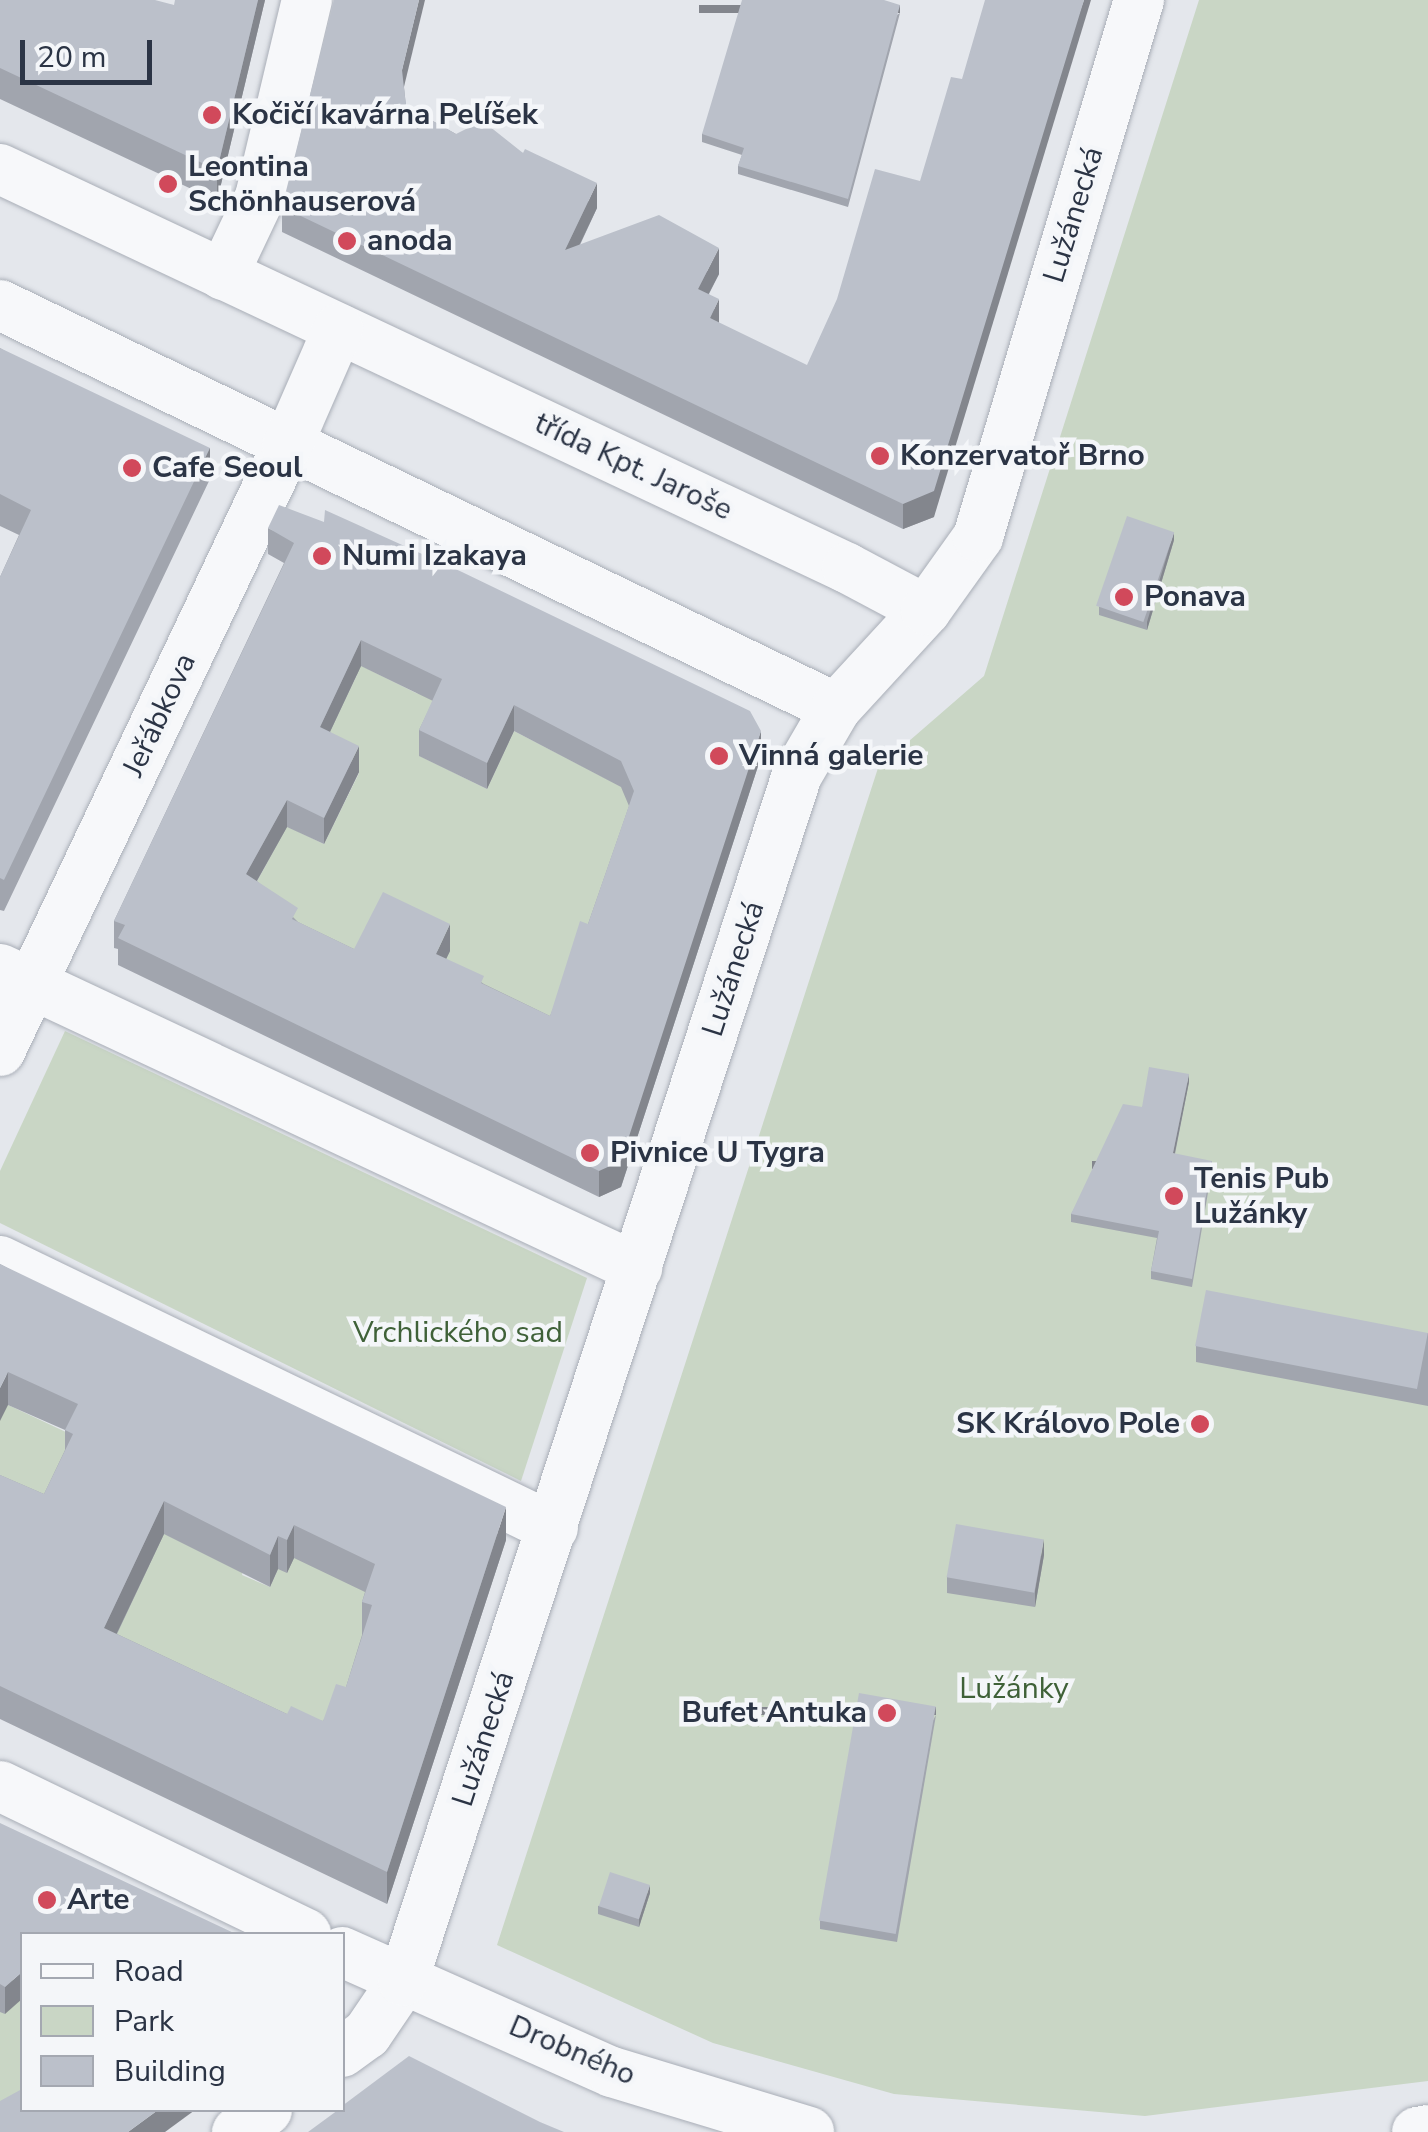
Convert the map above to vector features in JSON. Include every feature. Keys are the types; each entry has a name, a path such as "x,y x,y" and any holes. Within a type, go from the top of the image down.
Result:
{"street":[{"path":"224,275 260,197 307,0"},
{"name":"Lužánecká","path":"345,2050 366,2034 404,1981 797,775 836,708 926,610 978,537 1139,0"},
{"name":"třída Kpt. Jaroše","path":"0,169 847,568 926,610"},
{"path":"0,305 836,708"},
{"path":"287,446 338,329"},
{"name":"Jeřábkova","path":"0,1051 16,976 287,446"},
{"path":"16,976 636,1268"},
{"path":"0,1260 553,1528"},
{"path":"0,1786 302,1932"},
{"name":"Drobného","path":"345,1953 612,2072 809,2132"},
{"path":"237,2132 264,2112"},
{"path":"1417,2132 1428,2130"}],"green space":[{"name":"Lužánky","path":"1199,0 1428,0 1428,2081 1145,2116 894,2094 713,2043 497,1945 878,768 984,676"},
{"path":"356,663 416,693 445,699 420,756 487,789 514,731 626,789 633,814 558,1028 423,1008 450,950 354,975 246,900 266,865 278,822 324,844 359,773 313,750 338,714 357,675"},
{"name":"Vrchlického sad","path":"65,1031 587,1278 521,1481 0,1223 0,1171"},
{"path":"4,1403 85,1441 243,1570 242,1575 270,1587 278,1569 295,1556 373,1585 372,1638 330,1735 0,1610 0,1405"},
{"path":"0,1971 20,1984 20,2110 0,2126"}],"building":[{"path":"0,0 155,0 174,5 175,0 258,0 217,170 0,68"},
{"path":"334,0 419,0 402,70 406,106 456,134 474,125 489,126 523,153 525,149 597,183 565,250 659,215 719,248 698,289 719,299 710,318 807,365 837,299 875,169 920,181 951,77 962,79 985,0 1084,0 934,491 903,504 282,207"},
{"path":"742,0 884,0 900,5 848,199 738,166 744,148 702,134"},
{"path":"0,348 210,448 4,880 0,878 0,577 31,510 0,494"},
{"path":"279,505 324,522 325,510 750,711 761,731 621,1161 599,1171 118,938 125,925 114,921 294,543 268,528","holes":["361,640 442,679 419,730 487,763 514,705 621,761 634,791 588,924 580,921 550,1016 481,983 484,976 436,954 450,924 383,892 354,949 292,919 298,908 246,874 287,800 324,818 359,746 320,727"]},
{"path":"1127,516 1174,532 1143,622 1096,606"},
{"path":"1149,1067 1189,1074 1173,1153 1212,1161 1192,1279 1151,1271 1159,1231 1071,1214 1123,1104 1142,1107"},
{"path":"0,1264 506,1507 387,1872 0,1686 0,1475 44,1494 73,1434 65,1430 78,1404 8,1372 0,1388","holes":["164,1501 270,1555 278,1536 287,1540 294,1525 375,1564 362,1602 372,1605 346,1687 336,1684 323,1721 291,1706 287,1714 104,1628"]},
{"path":"1206,1290 1428,1333 1417,1389 1195,1346"},
{"path":"956,1524 1044,1539 1034,1593 947,1577"},
{"path":"859,1693 936,1707 896,1934 819,1920"},
{"path":"0,1823 232,1932 20,1932 20,1974 5,1987 0,1984"},
{"path":"610,1872 650,1885 639,1919 599,1906"},
{"path":"409,2056 564,2132 308,2132 335,2112 345,2112 345,2104"},
{"path":"20,2090 20,2112 155,2112 128,2132 0,2132 0,2101"}],"place":[{"name":"Kočičí kavárna Pelíšek","path":"212,115"},
{"name":"Leontina Schönhauserová","path":"168,184"},
{"name":"anoda","path":"347,241"},
{"name":"Konzervatoř Brno","path":"880,456"},
{"name":"Cafe Seoul","path":"132,468"},
{"name":"Numi Izakaya","path":"322,556"},
{"name":"Ponava","path":"1124,597"},
{"name":"Vinná galerie","path":"719,756"},
{"name":"Pivnice U Tygra","path":"590,1153"},
{"name":"Tenis Pub Lužánky","path":"1174,1196"},
{"name":"SK Královo Pole","path":"1200,1424"},
{"name":"Bufet Antuka","path":"887,1713"},
{"name":"Arte","path":"47,1900"}]}
